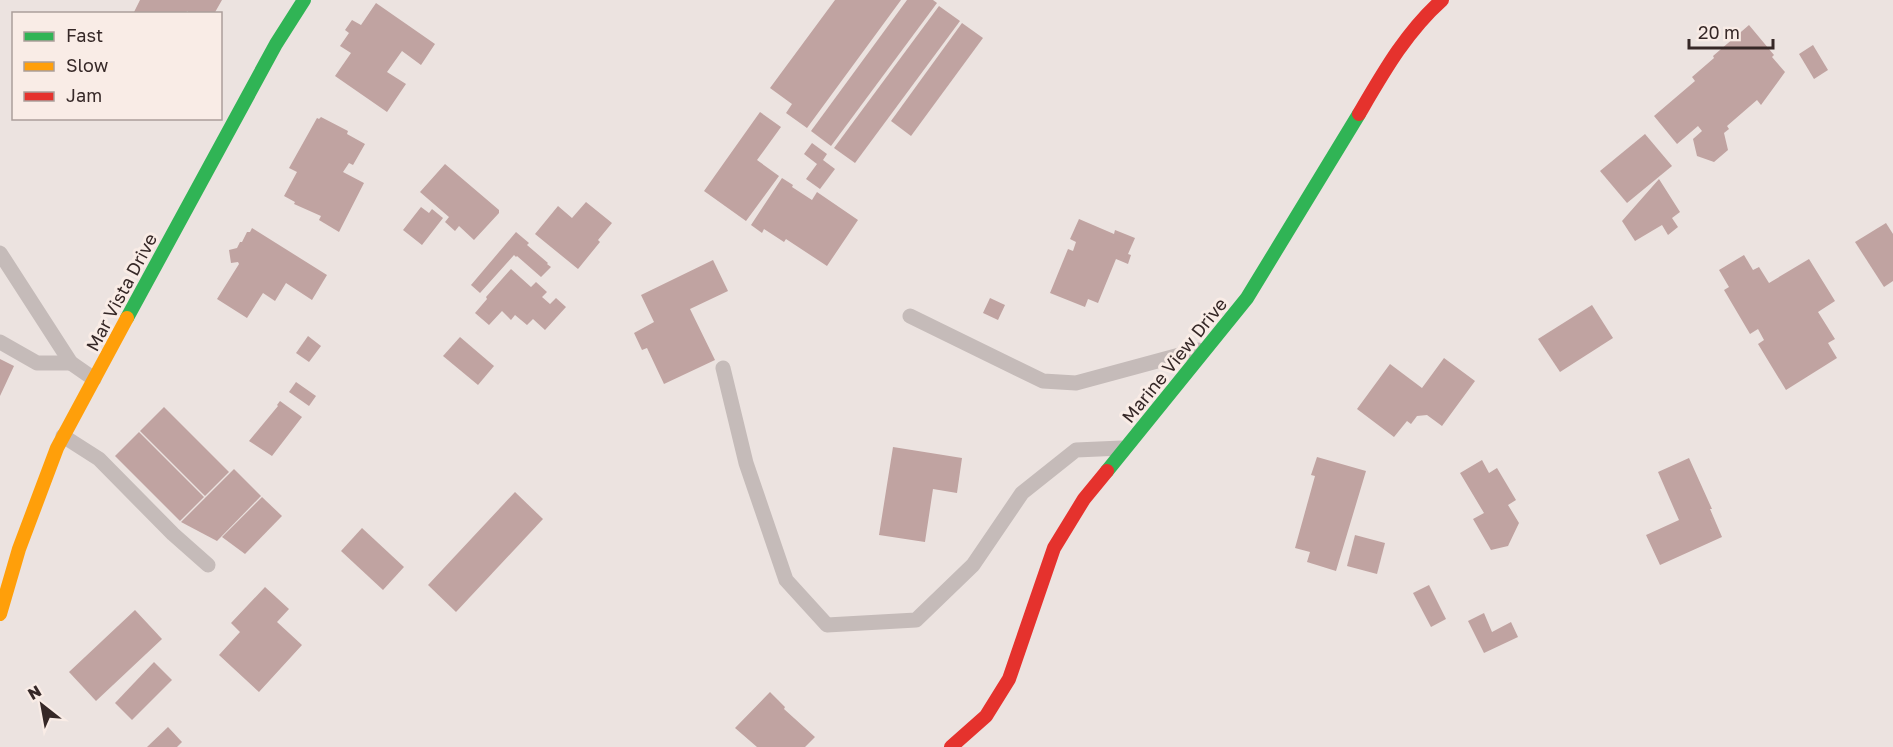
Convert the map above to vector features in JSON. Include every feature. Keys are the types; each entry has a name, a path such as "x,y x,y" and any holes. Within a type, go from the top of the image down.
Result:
{"street":[{"name":"Mar Vista Drive","path":"0,614 19,549 57,448 276,44 304,0"},
{"name":"Marine View Drive","path":"951,747 986,716 1009,679 1054,548 1084,499 1247,298 1400,46 1426,14 1442,0"}],"lane":[{"path":"0,253 71,363 94,379"},
{"path":"910,316 1043,381 1076,383 1207,348"},
{"path":"0,342 38,363 71,363"},
{"path":"723,368 746,463 786,580 827,625 916,620 973,565 1022,494 1076,450 1125,448"},
{"path":"63,436 99,459 172,534 208,565"}],"building":[{"path":"140,0 222,0 215,12 134,12"},
{"path":"835,0 901,0 807,128 786,113 792,104 770,88"},
{"path":"907,0 933,0 937,3 831,146 811,131"},
{"path":"376,3 435,44 421,65 402,51 387,72 406,84 387,112 335,76 351,53 340,46 349,33 345,30 352,20 361,25"},
{"path":"939,6 960,21 855,163 834,148"},
{"path":"962,23 983,38 911,136 891,121"},
{"path":"1749,25 1785,72 1761,105 1757,100 1727,126 1729,129 1724,133 1728,150 1714,162 1697,156 1693,139 1702,131 1698,126 1677,144 1654,116 1695,81 1692,77"},
{"path":"1813,45 1828,70 1814,79 1799,54"},
{"path":"760,112 781,127 757,160 779,176 746,221 704,191"},
{"path":"321,117 348,131 347,134 365,144 353,165 349,163 343,172 364,183 339,232 319,220 321,216 294,204 295,202 284,196 297,172 289,168 317,118"},
{"path":"1645,134 1672,166 1627,203 1600,171"},
{"path":"812,143 827,154 823,160 835,169 820,189 806,179 817,164 804,154"},
{"path":"445,164 499,210 499,213 474,240 459,226 455,231 445,222 449,217 420,192"},
{"path":"782,178 812,200 817,192 858,220 827,266 786,239 784,242 764,229 762,233 751,225"},
{"path":"1659,179 1680,212 1672,218 1678,227 1668,235 1662,225 1635,241 1622,221"},
{"path":"586,202 612,223 578,269 535,234 558,206 572,218"},
{"path":"421,207 429,213 432,209 443,218 422,245 403,230"},
{"path":"1079,219 1114,234 1115,230 1135,238 1128,254 1131,255 1128,264 1116,259 1098,303 1088,299 1085,307 1050,293 1068,249 1073,251 1076,242 1070,239"},
{"path":"1886,223 1893,234 1893,281 1884,287 1855,242"},
{"path":"252,228 327,275 312,300 286,283 275,301 263,293 247,318 217,299 239,264 238,262 231,263 229,250 237,248"},
{"path":"516,232 551,267 541,277 514,255 480,293 471,285"},
{"path":"1744,255 1753,270 1759,267 1769,283 1809,259 1835,301 1818,312 1835,339 1828,343 1837,358 1786,390 1758,344 1764,340 1758,329 1750,334 1724,290 1729,287 1719,270"},
{"path":"713,260 728,291 690,309 715,360 664,384 647,348 642,350 634,333 654,322 641,295"},
{"path":"511,269 531,287 536,282 547,292 542,297 550,304 556,298 566,307 545,330 533,319 527,325 515,315 511,320 502,311 489,325 475,313"},
{"path":"990,298 1005,305 998,320 983,313"},
{"path":"1592,305 1613,338 1560,372 1538,339"},
{"path":"308,336 321,346 309,362 296,353"},
{"path":"460,337 494,366 478,385 443,356"},
{"path":"1444,358 1475,381 1442,426 1427,415 1417,416 1411,424 1407,421 1394,437 1357,409 1390,364 1422,388"},
{"path":"0,359 14,366 0,396"},
{"path":"296,382 316,396 309,406 289,392"},
{"path":"280,401 302,417 272,456 249,441"},
{"path":"164,407 229,472 205,496 140,431"},
{"path":"139,432 204,497 180,521 115,456"},
{"path":"893,447 962,458 957,493 933,489 925,542 879,535"},
{"path":"1317,457 1366,471 1336,571 1307,562 1310,552 1295,548 1315,476 1311,475"},
{"path":"1689,458 1722,537 1660,565 1646,535 1679,520 1658,472"},
{"path":"1482,460 1489,473 1497,468 1516,500 1508,505 1519,523 1508,546 1491,550 1473,519 1484,513 1460,473"},
{"path":"234,469 261,496 217,541 181,522"},
{"path":"515,492 543,519 456,612 428,585"},
{"path":"262,497 282,516 245,554 222,537"},
{"path":"362,528 404,567 383,590 341,551"},
{"path":"1355,535 1385,543 1377,574 1347,566"},
{"path":"1429,585 1446,619 1431,627 1413,593"},
{"path":"265,587 289,609 277,622 302,645 259,692 219,655 240,632 231,623"},
{"path":"135,610 162,639 96,701 69,672"},
{"path":"1484,613 1492,632 1511,622 1518,637 1484,653 1468,621"},
{"path":"154,662 172,680 132,720 115,703"},
{"path":"770,692 785,707 784,709 815,737 805,747 757,747 735,728"},
{"path":"168,727 182,742 177,747 147,747"}],"traffic: fast":[{"path":"127,318 276,44 304,0"},
{"path":"1107,471 1247,298 1359,114"}],"traffic: slow":[{"path":"0,614 19,549 57,448 127,318"}],"traffic: jam":[{"path":"1359,114 1406,39 1442,0"},
{"path":"951,747 986,716 1009,679 1054,548 1084,499 1107,471"}]}
